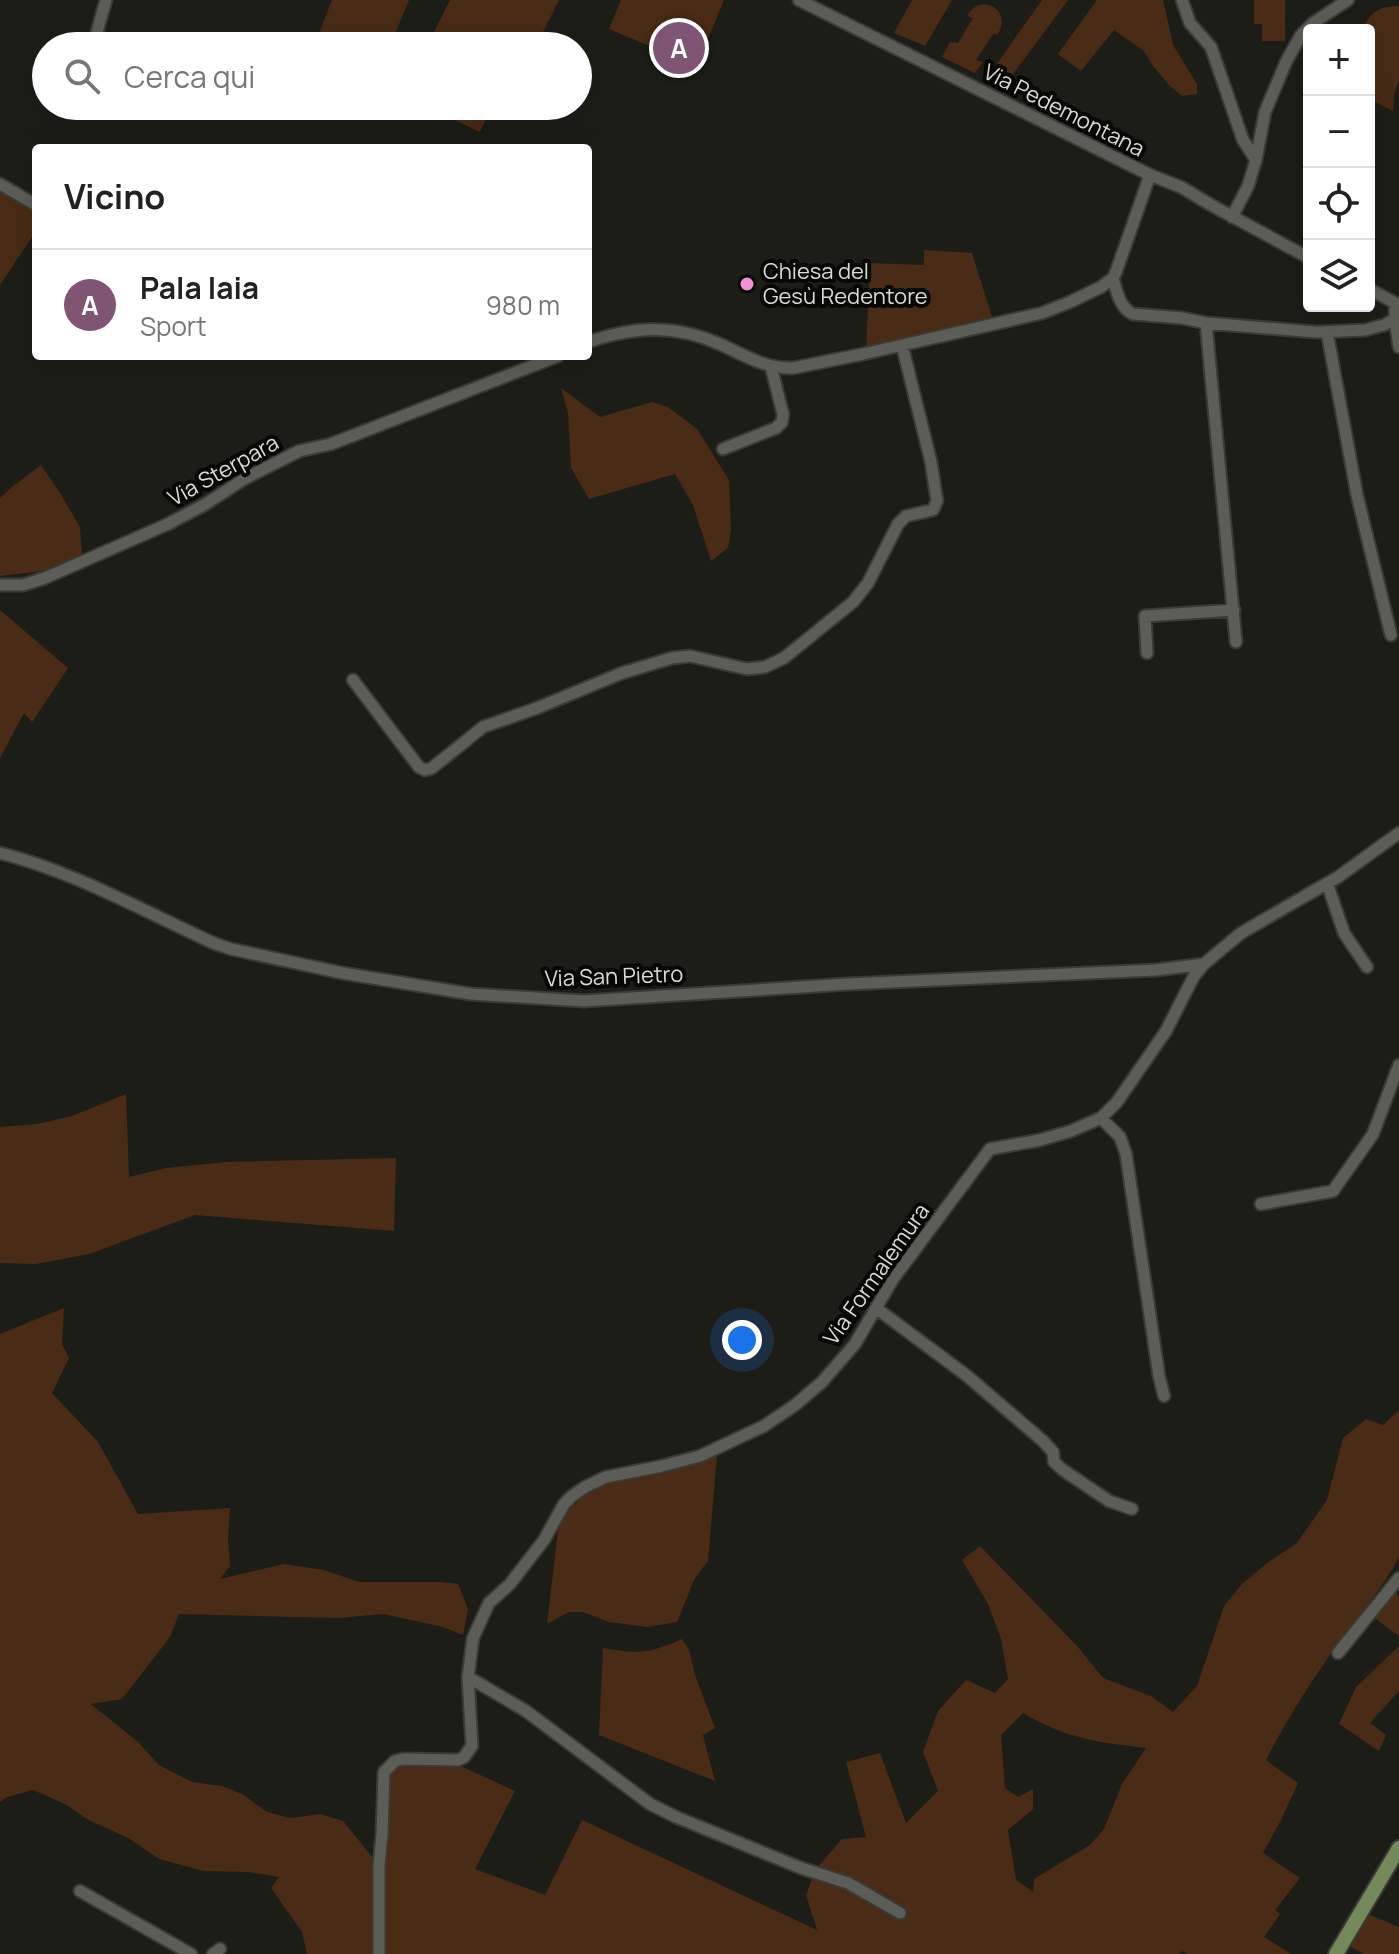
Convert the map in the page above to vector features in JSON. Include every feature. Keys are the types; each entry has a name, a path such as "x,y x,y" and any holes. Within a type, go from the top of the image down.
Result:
{"main road":[{"path":"1336,1954 1399,1848"}],"street":[{"path":"97,32 106,0"},
{"path":"1182,0 1190,23 1211,47 1243,140 1256,160"},
{"path":"1232,217 1248,186 1265,112 1286,62 1301,35 1313,23 1348,0"},
{"name":"Via Pedemontana","path":"806,2 1150,175 1181,187 1303,255"},
{"path":"592,341 630,331 672,330 708,339 771,367 805,367 1042,313 1101,287 1113,278 1150,175"},
{"path":"0,184 32,203"},
{"path":"1113,278 1122,305 1137,315 1327,332 1375,328 1395,319"},
{"path":"1375,292 1397,304 1395,319 1399,347"},
{"path":"1206,323 1236,642"},
{"path":"1327,332 1357,495 1391,635"},
{"path":"353,680 419,767 425,770 432,768 483,727 622,673 672,658 690,656 747,669 765,667 784,658 853,602 868,583 898,524 906,516 933,510 937,501 931,462 902,345"},
{"name":"Via Sterpara","path":"0,585 23,585 45,578 180,518 244,479 299,451 331,444 548,360"},
{"path":"723,449 774,429 782,422 771,367"},
{"path":"1147,653 1145,616 1234,610"},
{"path":"1204,964 1241,933 1327,883 1399,833"},
{"name":"Via San Pietro","path":"0,853 85,884 216,944 342,973 471,994 584,1001 848,984 1156,970 1204,964"},
{"path":"1327,883 1344,933 1367,967"},
{"name":"Via Formalemura","path":"379,1954 379,1865 384,1772 395,1761 403,1759 458,1760 472,1746 468,1677 473,1638 489,1603 510,1584 544,1540 564,1504 585,1487 606,1477 700,1456 764,1426 795,1405 822,1382 855,1344 893,1279 990,1149 1040,1140 1101,1118 1117,1102 1166,1031 1194,976 1204,964"},
{"path":"1261,1204 1333,1191 1373,1134 1399,1065"},
{"path":"1101,1118 1120,1137 1126,1154 1164,1396"},
{"path":"876,1308 966,1375 1043,1441 1053,1452 1054,1462 1063,1470 1109,1501 1132,1509"},
{"path":"1338,1653 1399,1578"},
{"path":"468,1677 526,1711 650,1804 801,1868 848,1883 900,1913"},
{"path":"80,1891 191,1954"}],"shaded area":[{"path":"332,0 409,0 396,32 319,32"},
{"path":"450,0 559,0 543,32 434,32"},
{"path":"621,0 724,0 697,66 609,29"},
{"path":"912,0 952,0 925,46 894,33"},
{"path":"1042,0 1068,0 1004,86 987,78"},
{"path":"1097,0 1163,0 1173,45 1197,84 1197,94 1182,96 1153,66 1144,51 1114,30 1081,71 1058,54"},
{"path":"1254,0 1285,0 1285,41 1262,41 1262,24 1254,24"},
{"path":"984,4 998,11 1002,24 998,34 993,34 976,60 983,62 975,73 942,57 950,42 958,43 973,18 967,16 970,11"},
{"path":"1399,6 1399,79 1393,111 1375,102 1375,24 1365,24 1376,11"},
{"path":"455,120 486,120 480,132"},
{"path":"0,190 32,208 32,237 0,285"},
{"path":"924,250 972,253 993,320 866,350 870,263 924,265"},
{"path":"561,388 600,417 652,402 668,407 697,429 729,480 731,529 728,548 711,561 693,505 675,474 589,499 571,468 568,413"},
{"path":"41,465 80,527 82,555 43,571 0,576 0,498"},
{"path":"0,610 68,668 32,722 24,713 0,758"},
{"path":"126,1094 129,1177 166,1168 227,1162 396,1158 394,1231 195,1215 89,1254 36,1264 0,1263 0,1127 37,1124 72,1116"},
{"path":"64,1308 62,1344 69,1358 52,1393 98,1442 138,1514 230,1508 230,1566 220,1579 284,1564 324,1570 359,1582 458,1584 468,1609 463,1635 443,1627 383,1614 339,1618 179,1614 170,1637 122,1699 91,1704 138,1742 159,1765 192,1782 222,1786 242,1794 267,1812 290,1818 321,1814 343,1821 378,1864 382,1784 395,1761 450,1761 515,1791 475,1869 545,1895 582,1820 817,1930 806,1895 816,1869 842,1839 866,1837 846,1762 880,1753 906,1823 938,1791 923,1752 938,1711 966,1680 995,1693 1008,1679 1001,1639 988,1604 962,1560 980,1546 1078,1647 1103,1678 1151,1696 1173,1712 1197,1686 1224,1606 1242,1584 1297,1543 1327,1500 1343,1438 1366,1419 1383,1425 1399,1410 1399,1557 1307,1689 1266,1760 1298,1783 1263,1853 1300,1878 1275,1910 1280,1914 1264,1937 1291,1954 1187,1954 1183,1951 1178,1954 307,1954 302,1932 271,1888 279,1877 248,1872 204,1871 159,1859 130,1839 33,1790 0,1802 0,1334","holes":["1023,1713 1083,1738 1146,1748 1122,1784 1104,1829 1090,1845 1034,1879 1033,1892 1016,1880 1008,1830 1033,1809 1033,1789 1018,1797 1005,1788 1001,1735"]},
{"path":"717,1455 708,1561 695,1578 677,1622 647,1627 609,1622 583,1612 569,1612 547,1624 558,1530 568,1512 583,1497 626,1477"},
{"path":"1396,1593 1399,1596 1399,1636 1373,1617"},
{"path":"682,1639 689,1650 715,1728 703,1735 715,1781 599,1735 603,1648 643,1651"},
{"path":"1399,1646 1399,1691 1370,1723 1386,1735 1379,1751 1339,1724 1356,1687"},
{"path":"1368,1914 1399,1927 1399,1954 1364,1954 1349,1946"}],"place":[{"name":"Pala Iaia","path":"679,48"},
{"name":"Chiesa del Gesù Redentore","path":"747,284"}]}
